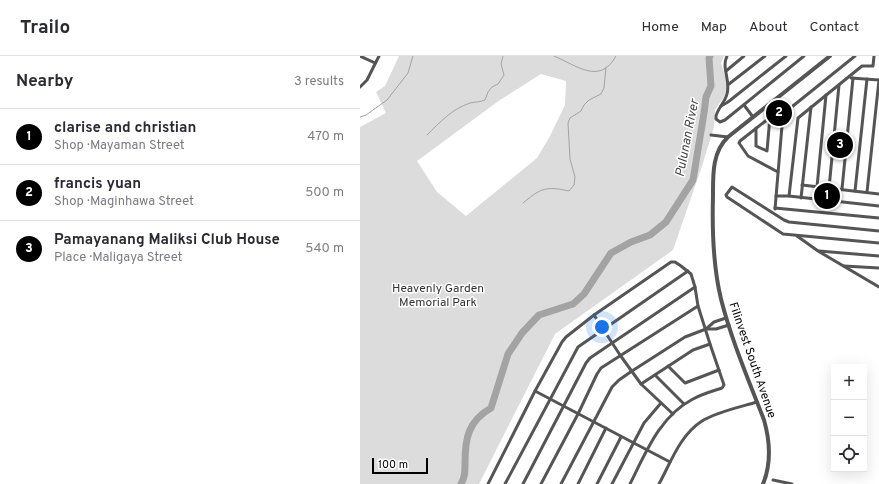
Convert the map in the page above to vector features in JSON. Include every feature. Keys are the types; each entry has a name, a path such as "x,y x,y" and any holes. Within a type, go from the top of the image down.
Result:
{"street":[{"path":"360,56 375,63"},
{"path":"360,87 367,80 379,56"},
{"path":"727,56 724,65 729,84 727,94 717,113 716,119 720,122 725,120 804,56"},
{"path":"726,71 744,56"},
{"path":"729,84 765,56"},
{"path":"721,106 786,56"},
{"name":"Filinvest South Avenue","path":"763,484 769,462 770,448 768,435 728,325 717,274 714,248 713,203 713,182 716,157 722,142 830,56"},
{"path":"774,213 783,114 855,56"},
{"path":"789,196 796,121 862,66 873,66 874,56"},
{"path":"848,78 879,80 867,192"},
{"path":"842,189 853,78"},
{"path":"855,191 866,79"},
{"path":"829,188 839,85"},
{"path":"817,186 826,95"},
{"path":"770,103 777,112 783,114"},
{"path":"744,105 753,117"},
{"path":"801,198 811,107"},
{"path":"777,112 739,143 748,156 778,172"},
{"path":"756,128 756,146 766,151 770,117"},
{"path":"711,135 728,137"},
{"path":"802,185 879,194"},
{"path":"879,231 789,222 732,187 726,195 726,197 780,232 803,236 879,243"},
{"path":"776,196 789,196 879,206"},
{"path":"775,208 879,218"},
{"path":"795,235 818,251 879,287"},
{"path":"818,251 879,256"},
{"path":"488,484 535,391 566,337 594,315 671,262 675,262 691,274 698,306 724,383 722,388 694,398 684,404 664,422 647,450 630,484"},
{"path":"843,266 879,268"},
{"path":"505,484 578,347 688,271"},
{"path":"523,484 590,358 695,287"},
{"path":"541,484 601,368 698,306"},
{"path":"594,315 641,384 673,414"},
{"path":"561,484 612,387 632,371 686,338 706,329 714,322 726,318"},
{"path":"706,329 716,329 728,325"},
{"path":"641,384 693,350 710,344"},
{"path":"668,366 685,382 719,370"},
{"path":"655,374 684,404"},
{"path":"535,391 670,462"},
{"path":"659,484 685,437 702,421 757,402"},
{"path":"612,484 644,423 661,403"},
{"path":"578,484 606,428"},
{"path":"597,484 621,437"},
{"path":"773,480 792,484"}],"green space":[{"name":"Heavenly Garden Memorial Park","path":"399,56 724,56 721,63 728,86 725,95 715,110 714,127 673,250 555,334 479,484 360,484 360,127 386,113 376,92 385,86","holes":["541,74 566,81 565,105 550,136 537,158 466,216 437,192 417,161 500,100"]}],"waterway":[{"path":"360,117 366,115 387,100 408,73 413,56"},
{"path":"427,135 447,116 458,109 470,103 485,100 488,92 492,87 498,84 504,75 501,64 503,56"},
{"path":"554,56 579,68 595,72 603,70 610,65 616,56"},
{"name":"Pulunan River","path":"461,484 464,474 466,446 469,431 477,419 491,408 508,354 522,333 539,315 573,304 584,294 611,253 631,242 650,235 666,222 693,180 706,97 711,86 710,56"},
{"path":"523,203 539,191 549,189 569,191 574,185 575,177 570,159 568,123 570,118 581,111 589,100 601,94 604,88 606,67"}],"place":[{"name":"francis yuan","path":"779,113"},
{"name":"Pamayanang Maliksi Club House","path":"840,145"},
{"name":"clarise and christian","path":"827,196"}]}
